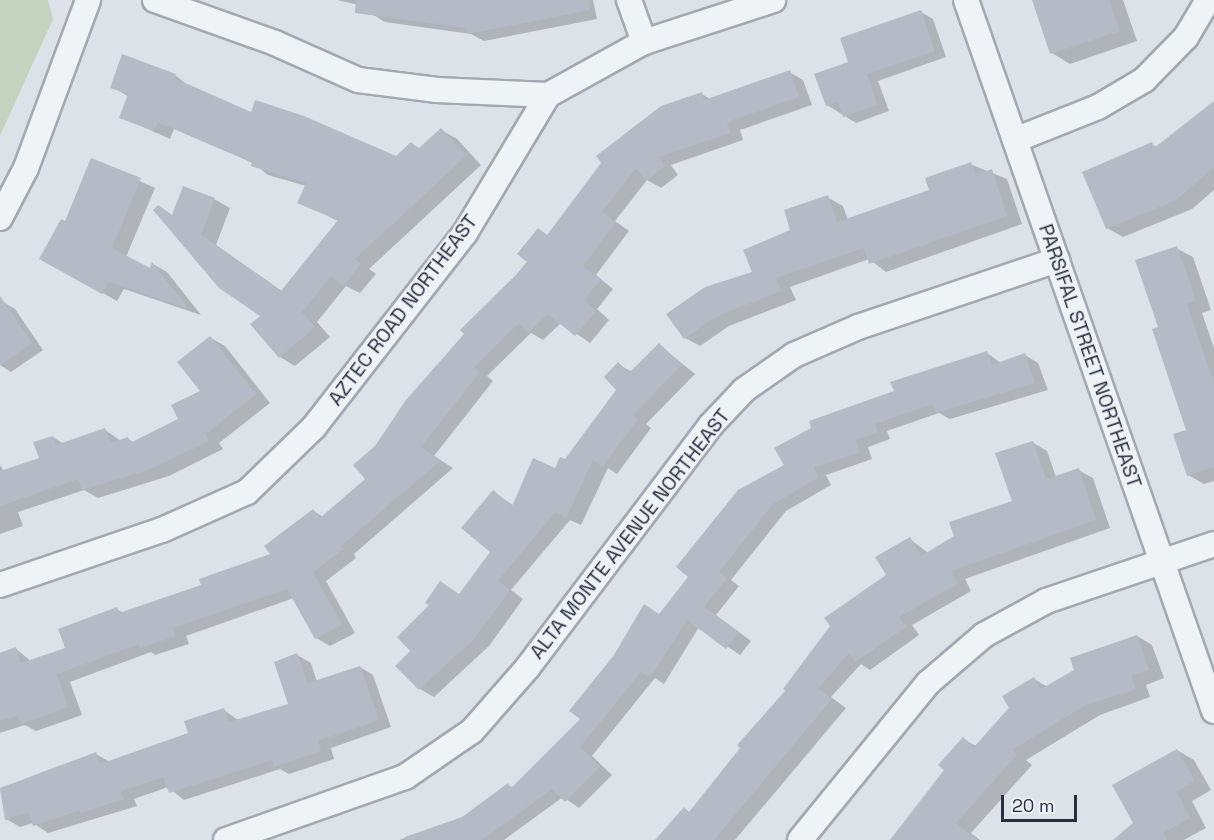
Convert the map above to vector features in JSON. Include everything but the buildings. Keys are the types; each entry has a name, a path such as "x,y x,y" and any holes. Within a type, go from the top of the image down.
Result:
{"street":[{"path":"0,218 26,168 88,0"},
{"path":"155,0 275,43 358,80 437,90 548,95"},
{"path":"629,0 644,42"},
{"name":"AZTEC ROAD NORTHEAST","path":"0,585 162,530 248,492 314,427 465,232 548,95 644,42 773,0"},
{"name":"PARSIFAL STREET NORTHEAST","path":"966,0 1214,711"},
{"path":"1015,140 1098,106 1144,80 1186,37 1208,0"},
{"name":"ALTA MONTE AVENUE NORTHEAST","path":"226,840 405,777 472,732 528,667 710,426 744,390 794,355 858,327 1057,261"},
{"path":"800,840 928,683 984,636 1046,601 1214,544"}],"green space":[{"path":"0,0 48,0 53,19 0,136"}]}
